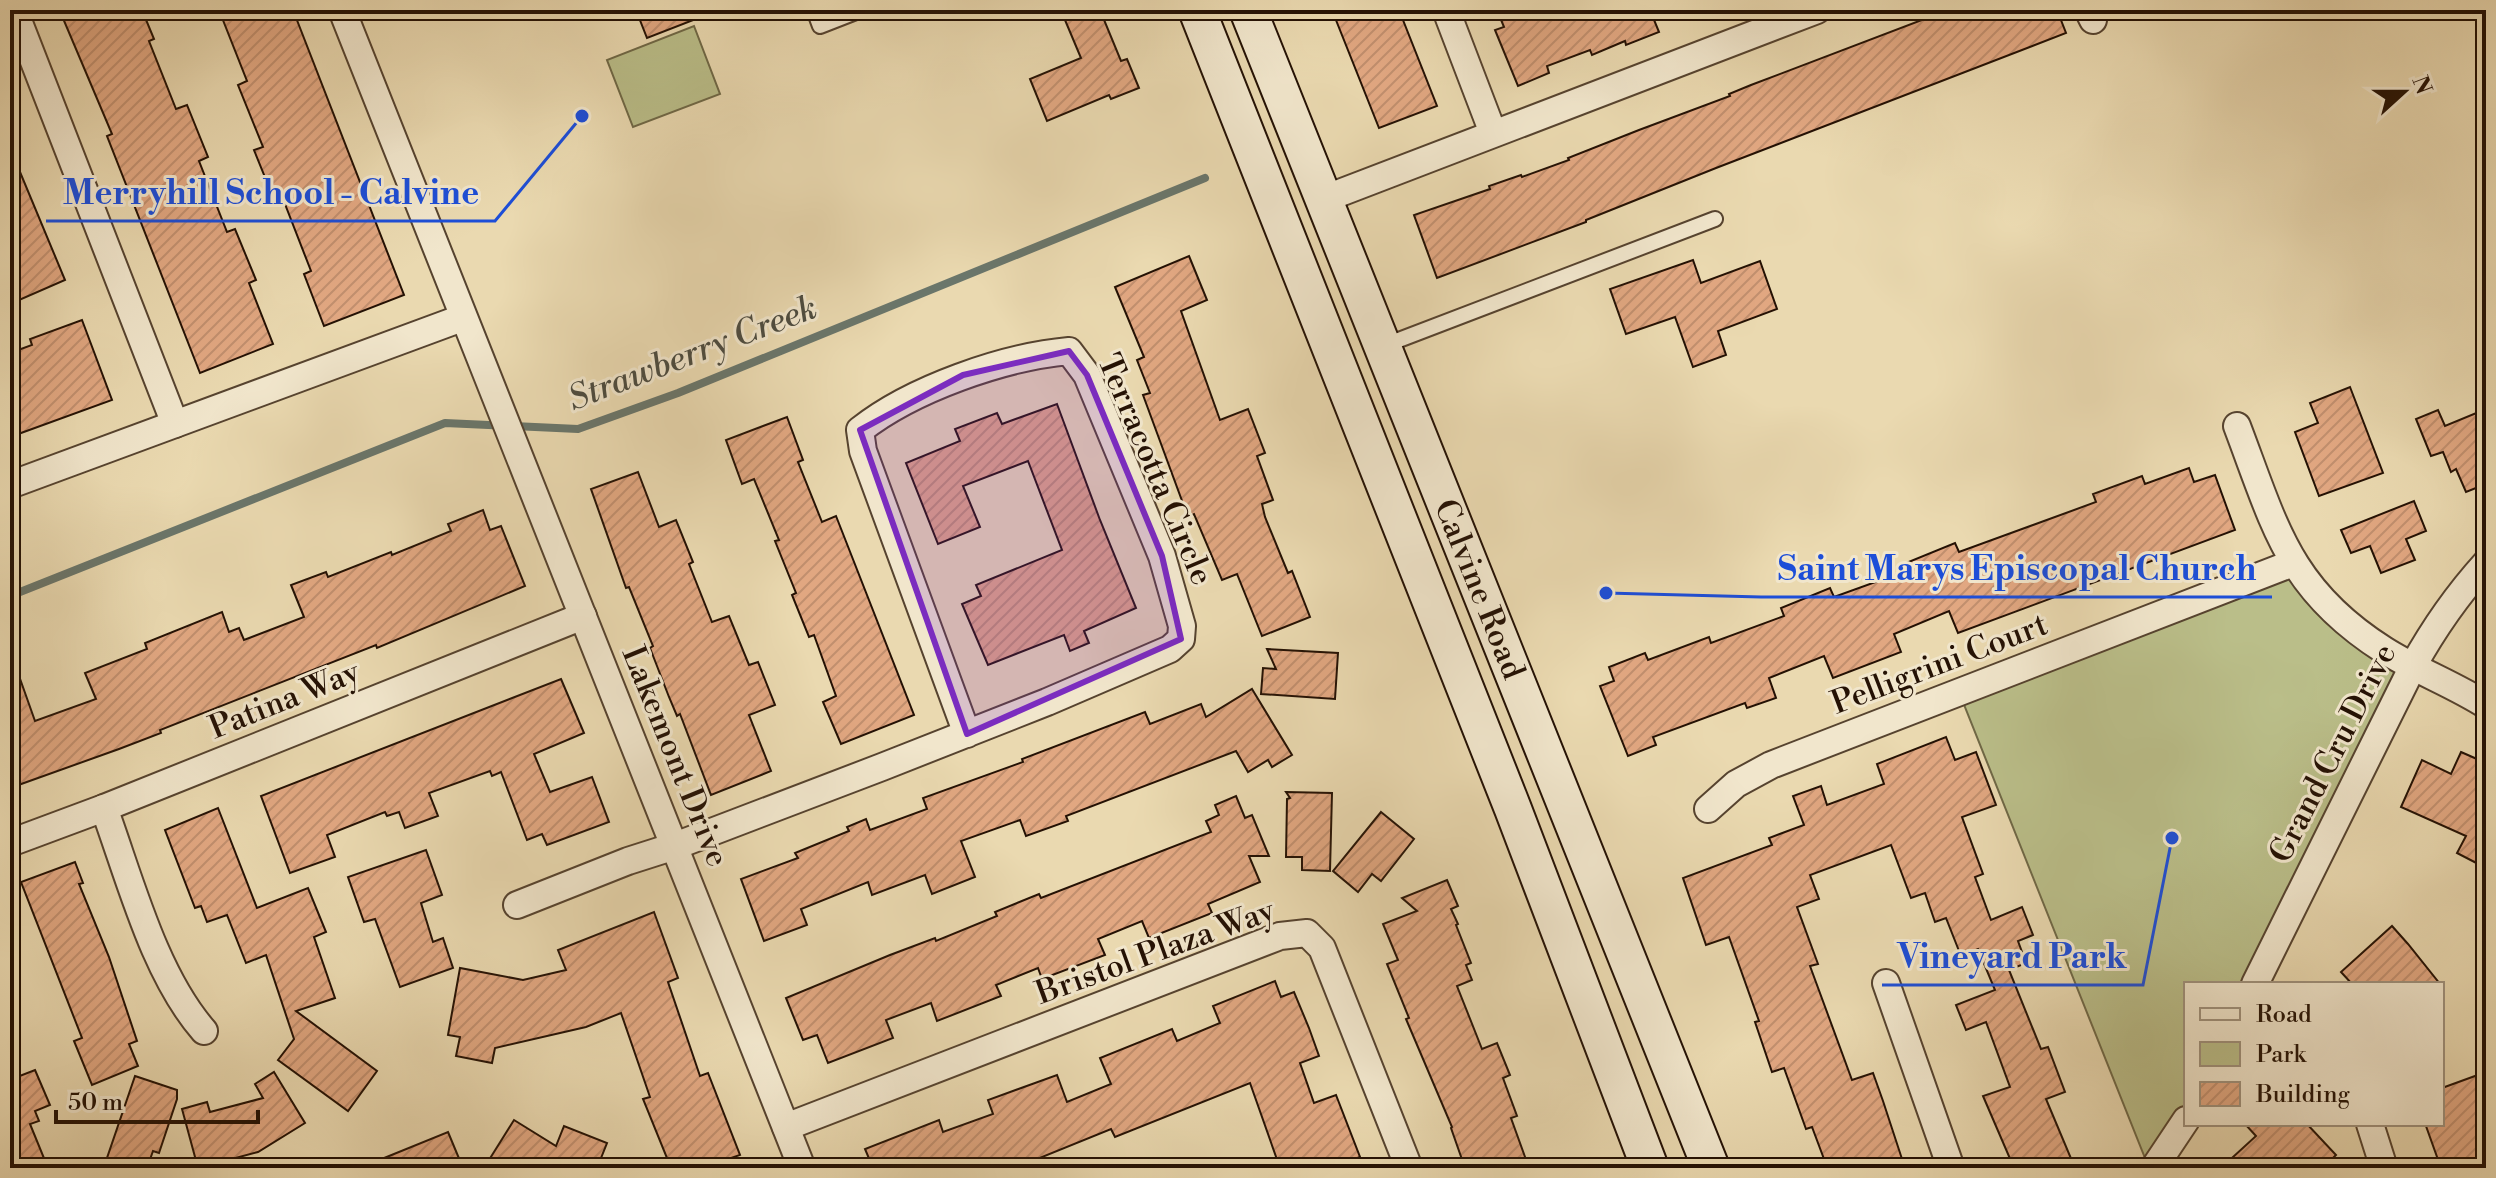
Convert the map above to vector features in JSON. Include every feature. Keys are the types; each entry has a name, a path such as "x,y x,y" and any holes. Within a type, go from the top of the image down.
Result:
{"main road":[{"name":"Calvine Road","path":"1197,10 1513,809 1650,1168"},
{"name":"Calvine Road","path":"1248,10 1711,1168"},
{"path":"1239,114 1273,142 1344,320 1380,342"},
{"path":"1620,1089 1667,1144 1677,1168"}],"street":[{"path":"14,10 175,424"},
{"name":"Lakemont Drive","path":"342,10 802,1168"},
{"path":"1446,10 1493,133"},
{"path":"1324,199 1817,10"},
{"path":"10,485 462,318"},
{"name":"Terracotta Circle","path":"517,905 967,734 1170,649 1181,639 1182,626 1162,556 1087,375 1069,351 1046,353 963,375 878,416 860,430 863,451 967,734"},
{"path":"2237,426 2281,542 2318,598 2351,628 2486,705"},
{"name":"Pelligrini Court","path":"1708,809 1736,784 1771,765 2293,563"},
{"name":"Grand Cru Drive","path":"2256,982 2413,666 2433,630 2486,563"},
{"name":"Patina Way","path":"10,843 583,616"},
{"path":"104,808 163,968 177,995 204,1031"},
{"name":"Bristol Plaza Way","path":"786,1127 1280,936 1307,933 1322,948 1409,1168"},
{"path":"1886,983 1951,1168"},
{"path":"2154,1168 2184,1123"},
{"path":"2371,1126 2384,1168"}],"lane":[{"path":"814,10 820,26 861,10"},
{"path":"1380,342 1715,219"}],"highlighted area":[{"path":"1069,351 1087,375 1162,556 1181,639 967,734 860,430 963,375"}],"green space":[{"path":"694,26 720,94 633,127 607,60"},
{"path":"2293,563 2413,666 2256,982 2184,982 2184,1123 2149,1168 1959,692"}],"building":[{"path":"76,10 142,10 154,39 149,41 176,109 187,105 208,157 199,161 227,232 235,229 256,280 249,283 273,344 200,373 107,136 112,134 62,16"},
{"path":"219,10 293,10 404,295 324,326 304,274 311,271 283,199 275,202 254,150 263,147 238,85 247,81"},
{"path":"636,10 713,10 714,12 647,38"},
{"path":"1091,10 1100,10 1121,61 1127,59 1139,88 1111,99 1109,95 1047,121 1030,79 1081,58 1065,20"},
{"path":"1332,10 1399,10 1437,106 1379,128"},
{"path":"1497,10 1650,10 1659,32 1626,45 1625,41 1592,55 1590,50 1547,66 1549,73 1518,86 1495,30 1504,27"},
{"path":"1948,10 2057,10 2066,33 1437,278 1414,215 1569,160 1751,85"},
{"path":"10,148 65,280 10,304"},
{"path":"1189,256 1207,300 1181,311 1220,420 1248,409 1265,453 1257,456 1273,500 1262,504 1265,517 1288,573 1292,571 1310,617 1262,636 1237,574 1222,580 1194,514 1188,517 1143,395 1150,393 1137,360 1144,357 1115,287"},
{"path":"1693,260 1701,283 1760,261 1777,309 1718,331 1726,355 1693,367 1675,317 1626,334 1610,289"},
{"path":"82,320 112,400 10,437 10,353 32,345 30,339"},
{"path":"2350,387 2383,473 2319,496 2295,432 2318,423 2310,403"},
{"path":"1057,404 1136,608 1084,631 1089,643 1070,651 1064,635 988,665 962,604 981,596 976,585 1062,550 1028,461 963,486 980,527 938,544 906,463 960,441 955,429 997,413 1002,424"},
{"path":"2486,409 2486,484 2466,492 2456,469 2451,472 2443,452 2431,456 2416,419 2438,410 2445,426"},
{"path":"787,417 803,460 798,462 822,522 836,516 914,715 841,744 823,702 836,696 814,635 809,637 792,595 796,593 775,541 779,540 754,479 742,484 726,440"},
{"path":"2189,468 2194,482 2215,475 2235,530 1958,633 1949,611 1894,634 1901,652 1833,678 1824,656 1769,678 1776,698 1747,708 1745,703 1653,737 1656,745 1628,756 1600,686 1614,681 1609,667 1645,653 1648,660 1709,637 1711,643 1784,616 1781,608 1830,588 1834,597 1909,570 1906,563 1955,543 1959,552 2096,502 2093,494 2142,476 2145,484"},
{"path":"638,472 659,527 676,520 712,622 729,616 749,665 758,662 775,705 749,715 771,771 711,795 680,714 677,716 669,697 629,587 626,588 591,489"},
{"path":"2414,501 2426,531 2406,539 2415,560 2381,573 2370,546 2351,553 2341,530"},
{"path":"483,510 490,530 501,526 525,586 377,648 376,645 160,730 161,733 10,788 10,659 13,659 35,721 96,699 85,673 147,649 145,643 222,612 229,632 239,628 244,640 304,617 291,585 326,572 328,577 391,552 392,555 451,531 448,524"},
{"path":"1267,649 1338,653 1335,699 1261,694 1263,668 1276,669"},
{"path":"561,679 584,733 534,754 550,792 592,777 609,822 547,845 542,834 527,840 501,772 492,776 490,771 429,793 438,816 405,828 399,812 387,816 385,812 327,835 335,857 290,873 261,796"},
{"path":"1252,689 1292,755 1272,767 1268,760 1248,772 1236,751 1066,816 1068,821 1026,836 1020,820 961,841 975,877 932,894 925,875 872,895 868,882 801,909 807,925 764,941 741,879 798,858 795,853 849,831 847,827 866,819 870,830 927,809 923,798 1023,762 1022,759 1145,712 1150,724 1201,704 1206,717"},
{"path":"1946,737 1955,760 1976,752 1996,805 1962,817 1983,874 1975,877 1991,920 2022,907 2033,935 2018,941 2026,963 2009,970 2041,1049 2048,1047 2065,1092 2046,1099 2075,1168 2014,1168 1983,1096 2010,1087 1986,1022 1966,1030 1956,1005 1995,990 1978,949 1961,956 1946,918 1935,922 1925,893 1911,898 1891,845 1810,875 1819,899 1797,907 1818,964 1810,966 1852,1080 1873,1073 1883,1101 1903,1162 1885,1168 1843,1168 1841,1162 1827,1167 1812,1127 1806,1129 1784,1068 1772,1072 1755,1022 1759,1021 1729,937 1706,945 1683,878 1772,845 1769,838 1804,825 1793,796 1821,786 1827,805 1884,784 1877,764"},
{"path":"2461,752 2486,763 2486,868 2457,853 2466,836 2401,807 2422,760 2451,774"},
{"path":"1286,792 1332,793 1330,871 1302,870 1302,857 1286,857 1287,799 1290,798"},
{"path":"1236,796 1245,818 1252,815 1269,856 1249,856 1260,882 1208,904 1212,913 1149,938 1142,921 1098,939 1105,955 1042,979 1038,968 996,985 1001,996 937,1021 931,1003 886,1020 893,1038 828,1063 817,1035 803,1040 786,998 890,955 935,938 936,941 997,916 995,912 1039,894 1041,898 1211,832 1206,821 1219,815 1215,805"},
{"path":"218,808 257,908 308,888 326,932 314,937 335,998 296,1011 377,1071 348,1111 278,1060 294,1039 266,955 246,963 227,915 207,922 201,906 195,908 165,830"},
{"path":"1381,812 1414,839 1381,881 1372,874 1358,892 1333,871"},
{"path":"426,850 442,895 421,903 433,942 443,938 453,968 400,987 375,919 364,922 348,877"},
{"path":"75,862 83,883 79,884 109,957 137,1041 129,1044 138,1066 92,1085 74,1041 82,1038 21,882"},
{"path":"1447,880 1458,906 1451,909 1471,963 1466,965 1472,980 1457,986 1482,1049 1497,1043 1510,1075 1503,1078 1517,1116 1511,1118 1529,1168 1465,1168 1452,1127 1406,1019 1409,1018 1387,964 1398,960 1383,924 1417,911 1402,898"},
{"path":"654,912 678,978 668,982 700,1076 708,1073 740,1155 722,1161 725,1168 671,1168 643,1099 650,1097 621,1013 586,1027 495,1048 492,1063 456,1056 460,1037 448,1035 460,968 523,980 566,970 558,950"},
{"path":"2392,926 2438,982 2350,982 2341,972"},
{"path":"1275,981 1281,997 1294,992 1319,1056 1300,1063 1314,1103 1336,1095 1360,1157 1347,1162 1350,1168 1280,1168 1250,1083 1115,1137 1111,1129 1037,1159 1040,1168 873,1168 865,1149 939,1120 943,1132 993,1114 988,1100 1057,1075 1067,1102 1111,1084 1100,1058 1172,1029 1177,1041 1220,1023 1213,1006"},
{"path":"35,1070 50,1105 35,1111 39,1121 30,1124 48,1168 10,1168 10,1076 12,1079"},
{"path":"274,1072 305,1123 258,1152 198,1168 182,1109 207,1102 210,1112 263,1098 255,1084"},
{"path":"2486,1072 2486,1168 2441,1168 2426,1126 2444,1126 2444,1087"},
{"path":"135,1076 177,1090 177,1099 159,1153 153,1151 147,1168 136,1168 107,1158"},
{"path":"514,1120 556,1146 564,1126 607,1143 597,1168 484,1168"},
{"path":"2247,1126 2309,1126 2336,1155 2323,1168 2221,1168 2256,1136"},
{"path":"448,1132 463,1168 362,1168 362,1167"}],"waterway":[{"name":"Strawberry Creek","path":"10,596 445,423 578,429 678,393 1205,178"}],"place":[{"name":"Merryhill School - Calvine","path":"582,116"},
{"name":"Saint Marys Episcopal Church","path":"1606,593"},
{"name":"Vineyard Park","path":"2172,838"}]}
